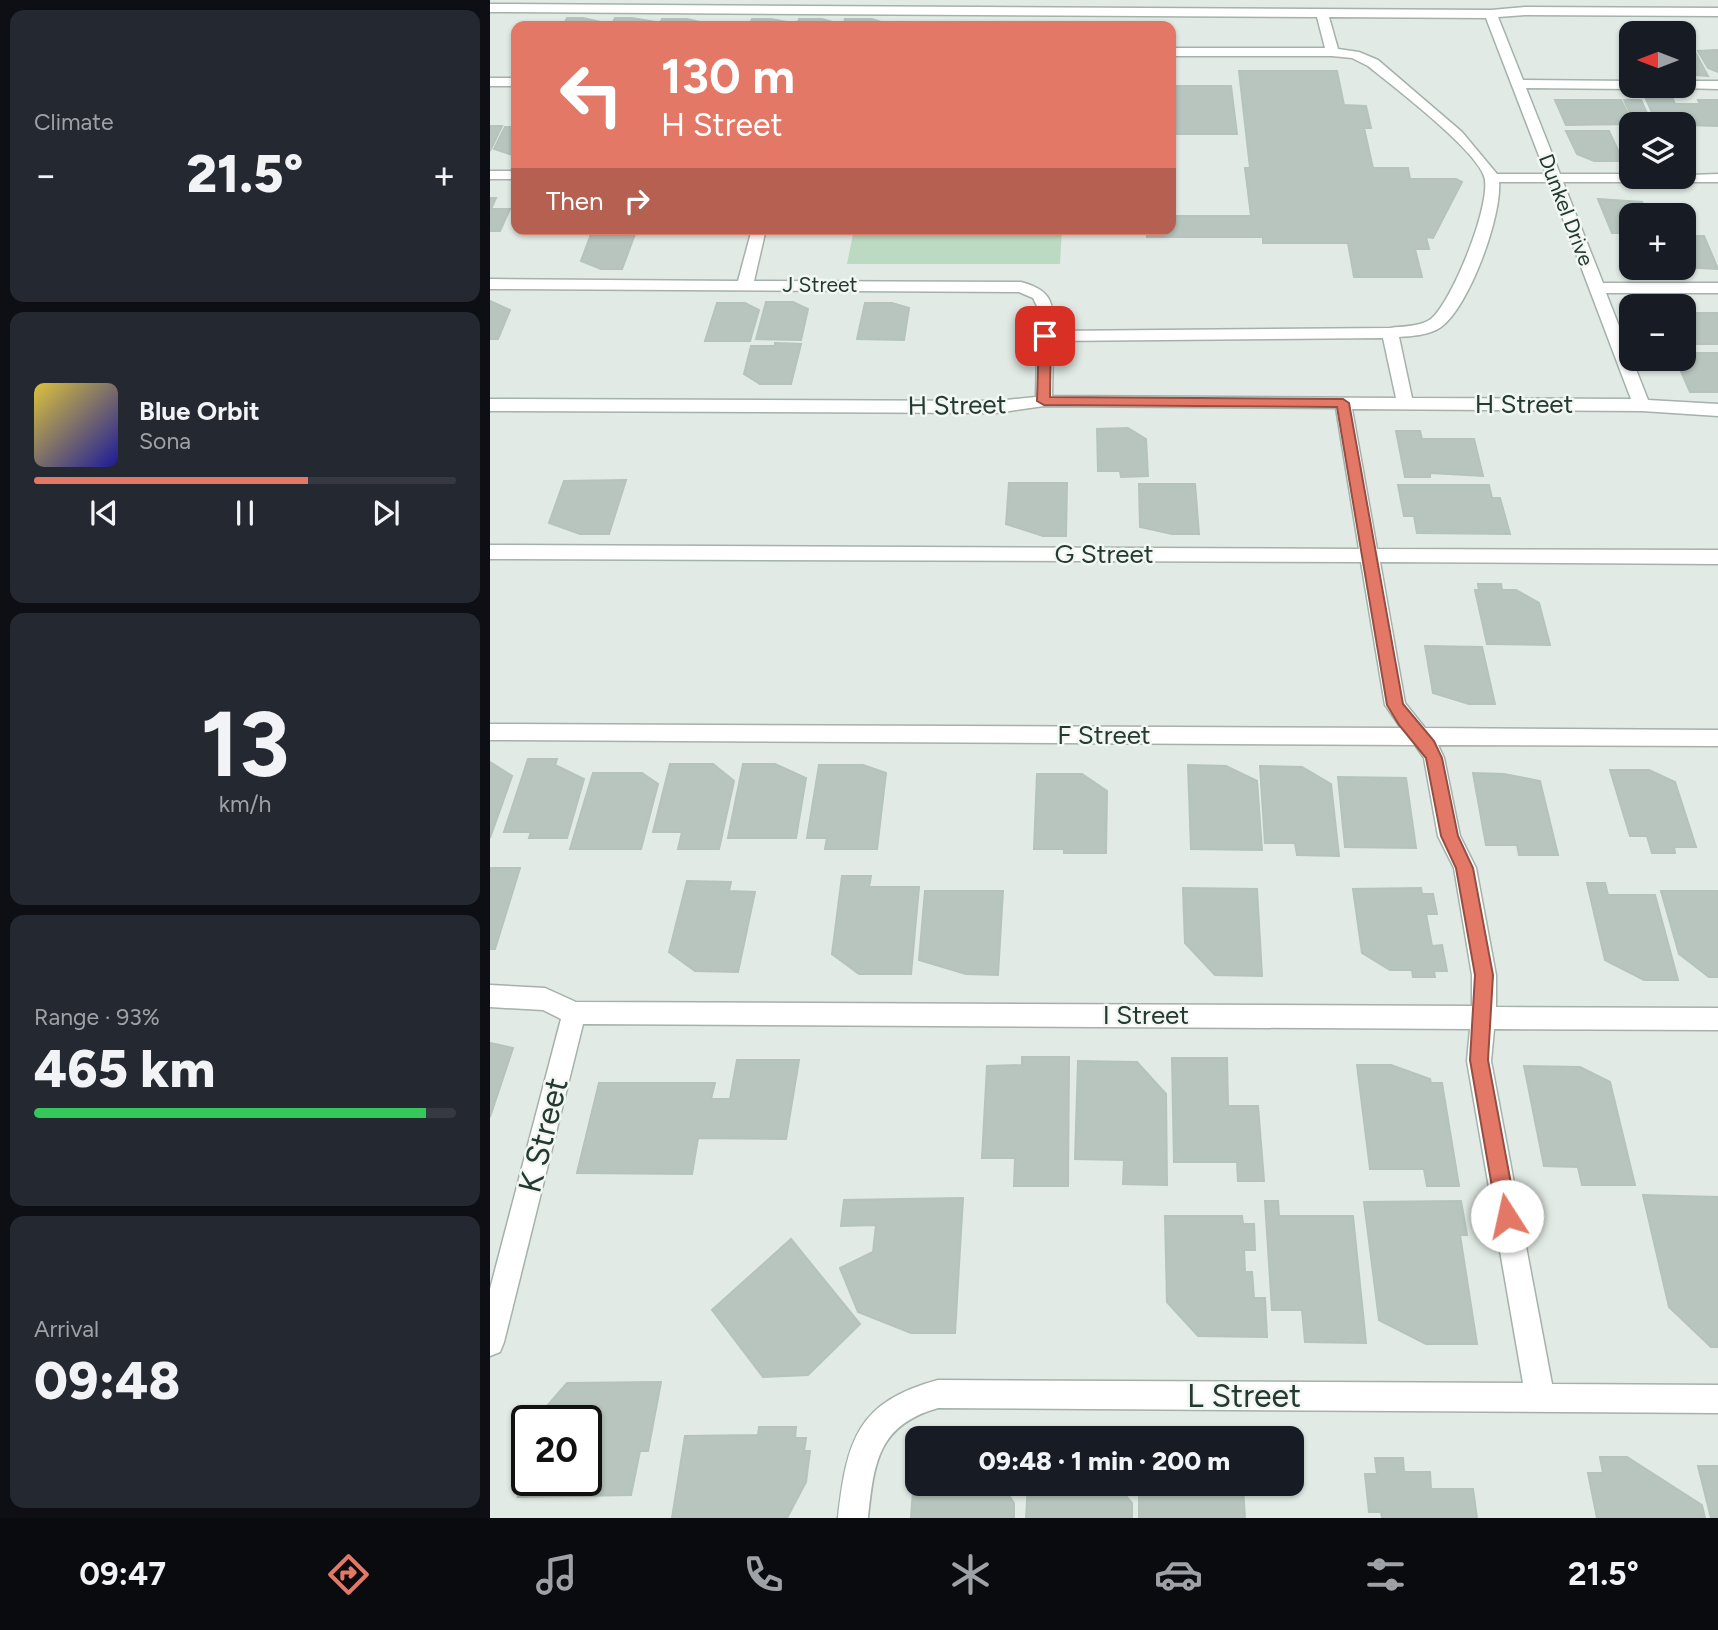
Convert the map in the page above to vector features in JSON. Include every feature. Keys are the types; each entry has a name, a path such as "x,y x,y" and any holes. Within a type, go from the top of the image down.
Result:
{"lane":[{"path":"490,8 1054,10 1272,7 1322,13 1491,15 1525,11 1718,12"},
{"path":"1053,21 1054,10"},
{"path":"1322,13 1332,52"},
{"name":"Dunkel Drive","path":"1491,15 1642,405"},
{"path":"1045,336 1390,333 1437,323 1455,302 1493,194 1492,178 1469,148 1373,63 1355,55 1332,52 1176,52"},
{"path":"490,82 511,82"},
{"path":"1518,84 1619,85"},
{"path":"1696,85 1718,85"},
{"path":"490,175 511,175"},
{"path":"1492,178 1718,178"},
{"path":"745,285 758,235"},
{"name":"J Street","path":"490,284 1031,289 1044,301 1044,401"},
{"path":"1596,288 1718,288"},
{"path":"1390,333 1405,403"},
{"name":"H Street","path":"490,405 996,407 1044,401 1642,405 1718,410"},
{"path":"1343,403 1395,705 1434,758 1449,836 1465,868 1484,975 1479,1060 1540,1398"},
{"name":"G Street","path":"490,552 1718,557"},
{"name":"F Street","path":"490,732 1718,737"},
{"path":"490,996 545,999 574,1013"},
{"name":"I Street","path":"574,1013 1718,1018"},
{"name":"K Street","path":"490,1342 574,1013"},
{"name":"L Street","path":"853,1518 856,1480 862,1454 874,1430 894,1410 916,1399 938,1394 1718,1399"}],"green space":[{"path":"853,235 1062,235 1060,264 847,264"}],"building":[{"path":"567,18 583,18 596,21 566,21"},
{"path":"615,18 632,18 650,21 614,21"},
{"path":"687,19 696,21 661,21"},
{"path":"771,19 782,21 751,21"},
{"path":"822,19 829,21 798,21"},
{"path":"872,19 878,21 844,21"},
{"path":"1718,50 1718,72 1708,68 1698,51"},
{"path":"1696,54 1708,76 1696,75"},
{"path":"1239,71 1337,71 1344,105 1366,106 1371,128 1364,128 1373,168 1408,168 1410,179 1456,179 1462,182 1433,238 1426,237 1429,249 1415,249 1422,277 1354,277 1348,243 1263,243 1263,237 1147,237 1176,235 1176,216 1251,216 1245,168 1250,168"},
{"path":"1176,86 1231,86 1237,134 1176,134"},
{"path":"1646,99 1673,99 1675,104 1700,104 1698,100 1718,100 1718,126 1696,125 1696,112 1652,112"},
{"path":"1555,100 1621,100 1627,112 1619,112 1619,124 1566,125"},
{"path":"1624,100 1641,100 1646,112 1630,112"},
{"path":"490,126 502,126 490,151"},
{"path":"505,127 511,127 511,154 494,149"},
{"path":"1566,131 1609,131 1619,152 1619,161 1594,161 1577,154"},
{"path":"490,198 496,198 491,209 510,209 500,231 490,231"},
{"path":"1598,199 1642,202 1619,203 1619,233 1612,233"},
{"path":"591,235 635,235 622,269 601,269 581,261"},
{"path":"1696,236 1704,236 1718,269 1696,268"},
{"path":"490,301 510,310 498,339 490,339"},
{"path":"766,302 793,302 808,309 801,340 756,339"},
{"path":"717,303 745,303 759,310 750,341 705,341"},
{"path":"865,303 892,303 909,308 904,340 857,339"},
{"path":"1696,313 1718,313 1718,344 1696,344"},
{"path":"775,343 801,344 791,384 760,384 744,374 751,346 775,346"},
{"path":"1696,353 1718,353 1718,392 1690,392 1681,371 1696,371"},
{"path":"1128,428 1146,439 1148,476 1121,477 1120,471 1098,471 1097,429"},
{"path":"1396,431 1420,431 1422,439 1474,439 1483,476 1430,473 1430,477 1405,477"},
{"path":"626,480 609,534 580,534 549,523 564,481"},
{"path":"1009,483 1067,483 1066,536 1043,536 1006,524"},
{"path":"1139,484 1195,484 1199,534 1172,534 1140,527"},
{"path":"1398,485 1489,485 1492,498 1500,498 1510,534 1417,533 1414,516 1404,516"},
{"path":"1478,584 1501,584 1502,590 1516,590 1539,603 1550,645 1487,644 1475,590 1479,590"},
{"path":"1425,646 1482,647 1495,704 1469,704 1433,693"},
{"path":"528,759 557,759 555,765 584,779 567,838 529,838 531,832 504,832"},
{"path":"490,762 512,776 490,838"},
{"path":"670,764 713,764 734,781 719,849 678,849 682,832 653,832"},
{"path":"743,764 775,764 806,778 796,838 728,838"},
{"path":"819,765 863,765 886,773 877,849 825,849 827,838 807,838"},
{"path":"1188,765 1226,766 1257,781 1262,850 1191,849"},
{"path":"1260,766 1302,767 1331,784 1339,856 1297,855 1295,843 1265,843"},
{"path":"1610,770 1649,770 1675,782 1696,847 1674,847 1675,853 1652,853 1647,836 1630,836"},
{"path":"593,773 642,773 658,784 641,849 570,849"},
{"path":"1473,773 1504,774 1540,781 1558,855 1519,855 1517,845 1486,845"},
{"path":"1037,774 1082,774 1107,791 1106,853 1064,853 1064,849 1034,849"},
{"path":"1338,777 1406,778 1416,848 1345,847"},
{"path":"490,868 520,868 495,949 490,949"},
{"path":"842,876 871,876 869,887 919,887 911,974 859,974 832,954"},
{"path":"687,881 731,882 729,891 755,892 738,972 695,971 669,952"},
{"path":"1587,883 1605,883 1608,895 1655,895 1678,980 1644,980 1605,960"},
{"path":"1183,888 1257,889 1262,976 1215,975 1185,943"},
{"path":"1421,888 1422,894 1433,894 1437,914 1426,914 1432,946 1442,945 1447,971 1434,971 1435,977 1413,977 1412,970 1390,970 1362,953 1353,889"},
{"path":"925,891 1003,891 998,975 966,974 919,960"},
{"path":"1661,891 1718,891 1718,977 1709,977 1679,954"},
{"path":"490,1043 513,1048 490,1117"},
{"path":"1022,1057 1069,1057 1068,1186 1014,1186 1015,1158 982,1158 987,1066 1022,1065"},
{"path":"1172,1058 1227,1058 1228,1106 1258,1106 1264,1181 1238,1181 1237,1162 1174,1162"},
{"path":"737,1060 799,1060 786,1139 698,1138 692,1174 577,1173 599,1083 715,1083 711,1099 730,1099"},
{"path":"1078,1061 1137,1062 1166,1094 1167,1185 1123,1184 1124,1160 1075,1159"},
{"path":"1357,1065 1391,1065 1430,1079 1431,1083 1442,1083 1459,1186 1427,1186 1424,1169 1370,1169"},
{"path":"1524,1066 1580,1067 1610,1082 1635,1185 1582,1185 1578,1167 1544,1166"},
{"path":"1643,1195 1718,1197 1718,1347 1711,1347 1669,1307"},
{"path":"963,1198 955,1333 911,1333 858,1312 840,1268 873,1252 876,1225 841,1226 844,1200"},
{"path":"1265,1201 1278,1201 1279,1216 1353,1216 1366,1343 1305,1342 1302,1310 1272,1310"},
{"path":"1461,1201 1467,1235 1460,1235 1477,1344 1426,1344 1379,1320 1364,1202"},
{"path":"1165,1216 1242,1216 1243,1224 1254,1224 1255,1250 1244,1250 1245,1272 1252,1272 1254,1298 1265,1298 1267,1337 1198,1336 1167,1302"},
{"path":"791,1239 860,1324 808,1375 763,1377 712,1310"},
{"path":"661,1382 648,1451 640,1451 631,1495 602,1496 602,1405 548,1405 567,1383"},
{"path":"759,1427 796,1427 795,1438 806,1438 804,1451 810,1451 806,1482 787,1518 672,1518 685,1436 758,1435"},
{"path":"1600,1457 1627,1457 1702,1505 1705,1518 1597,1518 1588,1473 1603,1473"},
{"path":"1375,1458 1403,1458 1404,1472 1430,1472 1431,1489 1473,1489 1477,1518 1382,1518 1381,1512 1369,1512 1365,1474 1377,1474"},
{"path":"1698,1466 1718,1466 1718,1518 1711,1518"},
{"path":"913,1496 1009,1496 1014,1503 1014,1518 911,1518"},
{"path":"1027,1496 1126,1496 1132,1503 1132,1518 1026,1518"},
{"path":"1139,1496 1244,1496 1245,1518 1139,1518"}],"route":[{"path":"1045,336 1044,401 1343,403 1395,705 1404,720 1429,746 1434,758 1449,836 1465,868 1484,975 1485,995 1479,1060 1507,1216"}]}
